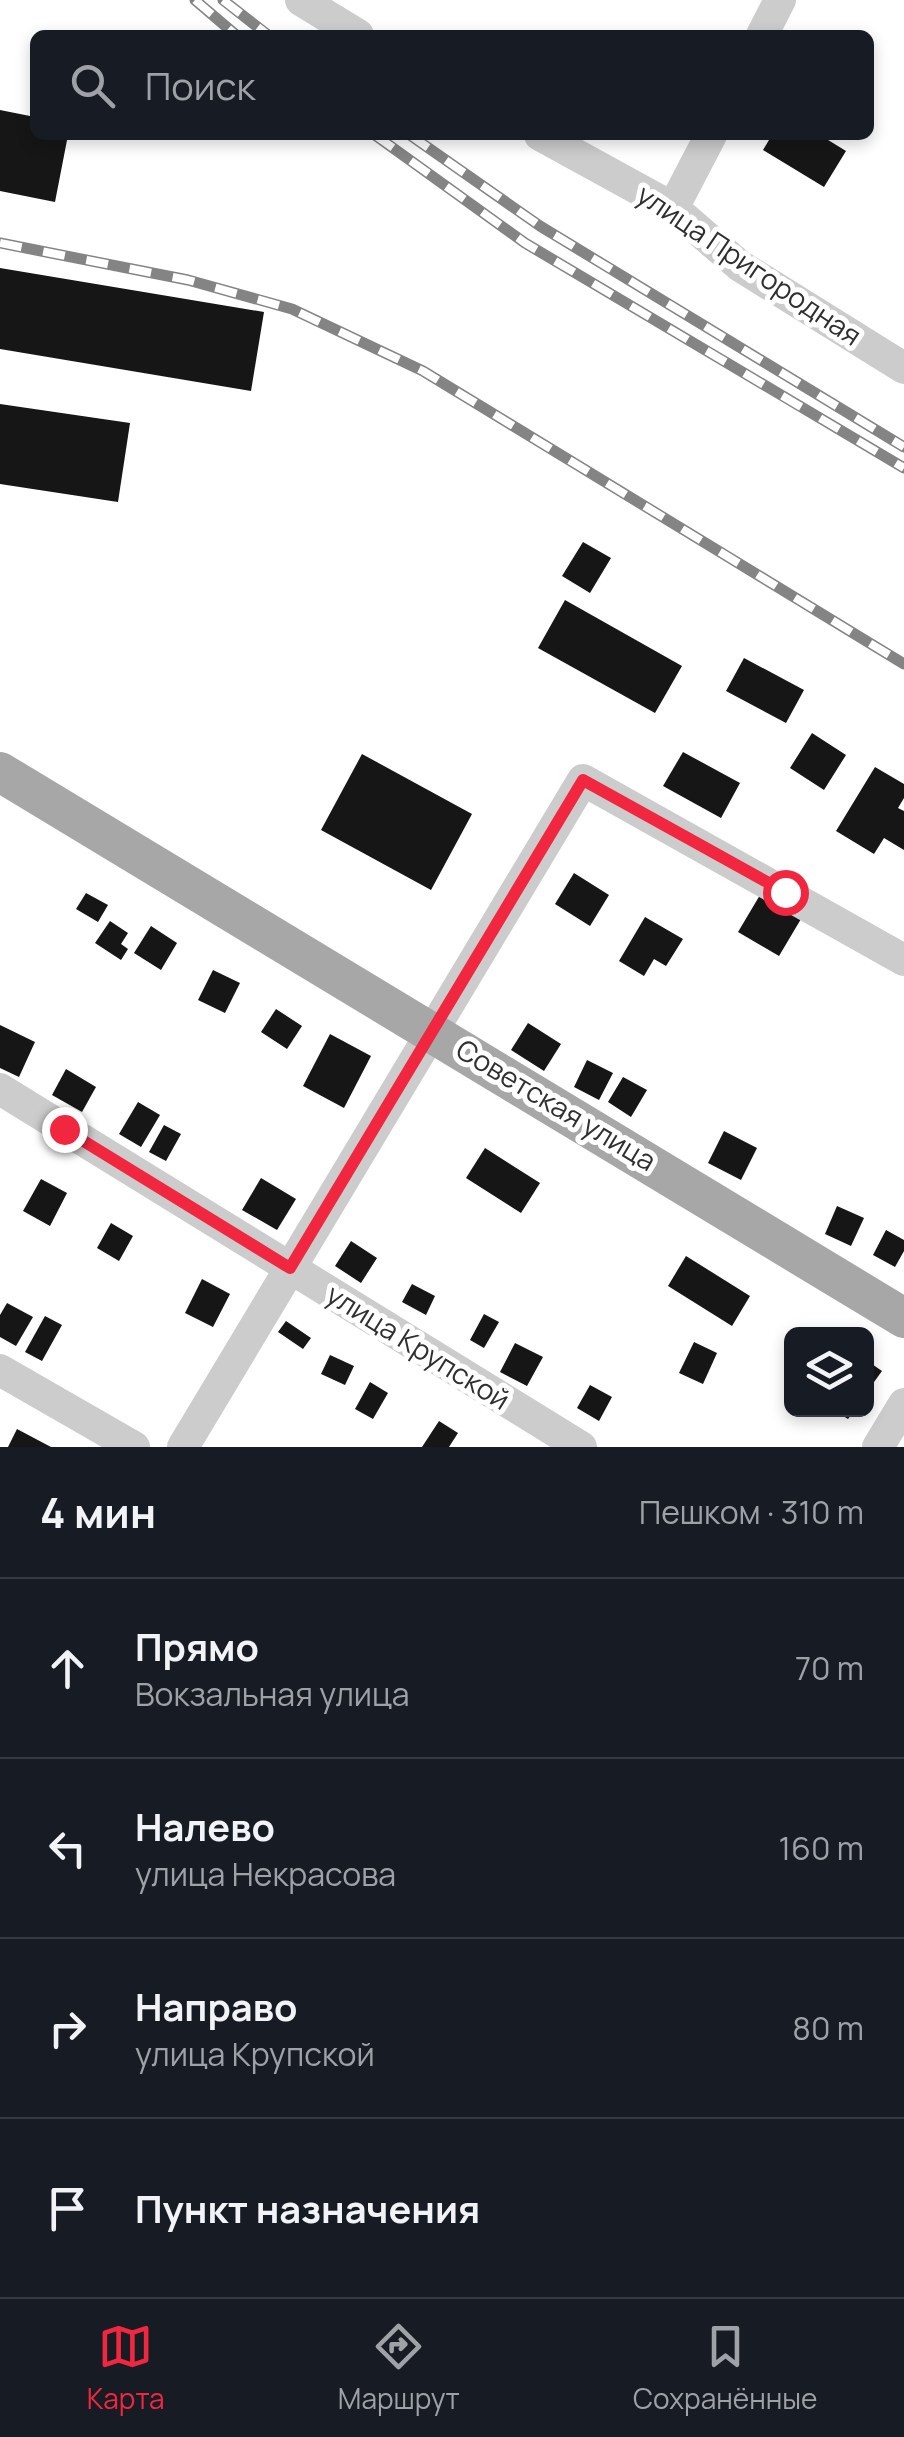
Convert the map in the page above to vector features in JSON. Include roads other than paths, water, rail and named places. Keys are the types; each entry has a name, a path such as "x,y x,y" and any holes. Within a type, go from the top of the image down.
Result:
{"main road":[{"name":"Советская улица","path":"0,772 904,1318"}],"street":[{"path":"301,0 350,30"},
{"path":"765,30 780,0"},
{"name":"улица Пригородная","path":"549,140 673,208 740,266 904,368"},
{"path":"673,208 708,140"},
{"path":"182,1447 583,780 904,960"},
{"name":"улица Крупской","path":"0,1089 580,1447"},
{"path":"0,1370 134,1447"},
{"path":"878,1447 904,1404"}],"railway":[{"path":"195,0 230,30"},
{"path":"223,0 262,30"},
{"path":"382,140 525,243 904,468"},
{"path":"417,140 540,226 904,447"},
{"path":"0,243 188,280 292,309 423,371 904,664"}]}
